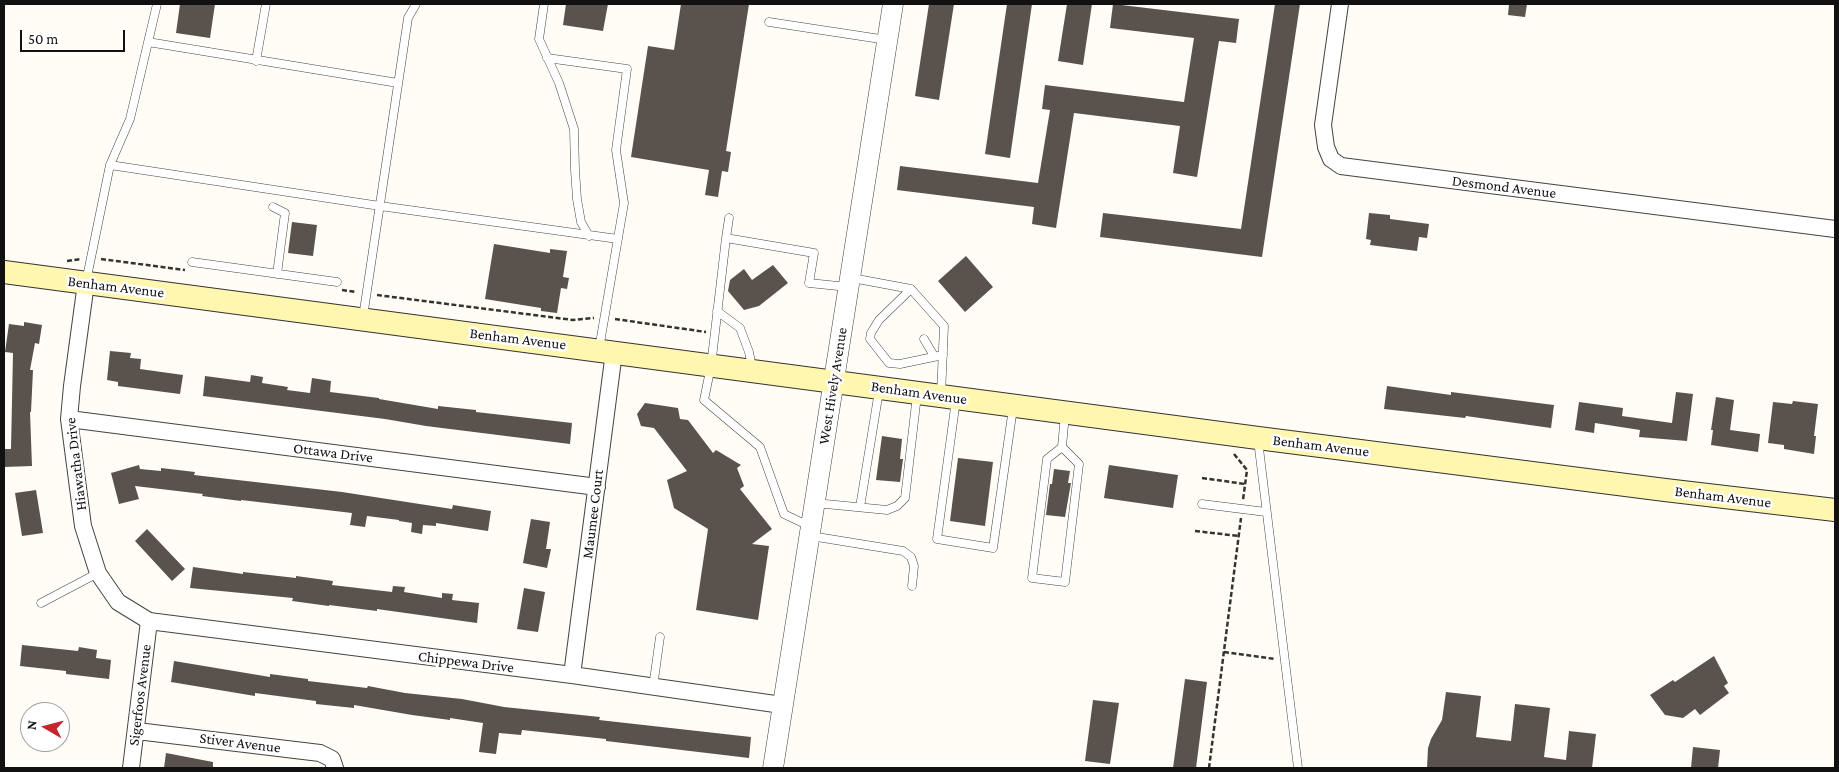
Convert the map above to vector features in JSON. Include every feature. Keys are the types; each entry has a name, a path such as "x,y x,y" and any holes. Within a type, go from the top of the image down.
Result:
{"main road":[{"name":"Benham Avenue","path":"4,272 1258,438 1835,510"}],"street":[{"name":"West Hively Avenue","path":"773,768 892,4"},
{"name":"Desmond Avenue","path":"1340,4 1323,126 1330,159 1341,166 1835,229"},
{"name":"Hiawatha Drive","path":"86,283 69,419 83,526 98,573 118,602 149,621"},
{"name":"Maumee Court","path":"572,675 597,487 606,351"},
{"name":"Ottawa Drive","path":"69,419 597,487"},
{"name":"Chippewa Drive","path":"149,621 572,675 782,705"},
{"name":"Sigerfoos Avenue","path":"131,768 149,621"},
{"name":"Stiver Avenue","path":"137,731 320,753 332,759 335,768"}],"lane":[{"path":"86,283 110,165 130,119 157,4"},
{"path":"256,61 266,4"},
{"path":"363,319 408,18 416,4"},
{"path":"544,4 538,40 559,84 574,129 575,170 581,222 589,236"},
{"path":"769,22 887,40"},
{"path":"148,42 398,84"},
{"path":"548,58 627,69 616,150 624,202 604,318 606,351"},
{"path":"110,165 380,206 618,239"},
{"path":"273,207 285,213 277,274"},
{"path":"729,218 711,366 704,400 760,447 784,514 810,531 903,551 911,557 914,566 912,586"},
{"path":"726,238 814,253 809,284 849,282 910,289 944,326 943,355 949,397 937,540 993,548 1013,406"},
{"path":"192,262 277,274 337,286"},
{"path":"910,289 893,305 882,323 871,333 870,339 890,363 900,364 943,355"},
{"path":"893,305 900,312"},
{"path":"717,311 740,328 749,352 752,372"},
{"path":"924,339 934,356"},
{"path":"908,353 914,360"},
{"path":"860,508 879,388"},
{"path":"814,502 887,510 897,506 905,498 918,393"},
{"path":"1062,447 1079,464 1065,582 1032,578 1047,459 1062,447 1066,412"},
{"path":"1258,438 1298,768"},
{"path":"1202,504 1266,512"},
{"path":"41,603 98,573"},
{"path":"654,687 660,637"}],"path":[{"path":"64,261 91,258 190,270"},
{"path":"337,286 367,294 573,320 604,318 715,334"},
{"path":"1209,768 1247,470 1234,454"},
{"path":"1202,478 1245,484"},
{"path":"1195,531 1239,536"},
{"path":"1224,652 1284,660"}],"building":[{"path":"180,4 215,4 210,38 176,33"},
{"path":"566,4 608,4 603,31 563,25"},
{"path":"681,4 749,4 726,151 731,152 728,172 722,171 718,197 705,195 709,170 631,157 648,46 674,50"},
{"path":"929,4 954,4 939,100 915,96"},
{"path":"1007,4 1032,4 1010,158 985,154"},
{"path":"1067,4 1092,4 1083,65 1058,61"},
{"path":"1113,4 1239,19 1236,43 1219,41 1197,177 1173,173 1180,126 1074,113 1056,228 1032,224 1034,207 897,190 900,166 1038,183 1050,110 1042,109 1045,85 1184,102 1194,38 1110,28"},
{"path":"1275,4 1300,4 1262,257 1100,237 1103,213 1241,229"},
{"path":"1509,4 1527,4 1525,17 1508,15"},
{"path":"1369,213 1390,215 1390,219 1429,224 1427,238 1419,237 1417,251 1370,245 1371,240 1366,239"},
{"path":"292,222 317,225 313,256 288,253"},
{"path":"494,244 550,253 550,249 567,251 563,277 569,278 567,289 561,288 557,313 541,311 541,308 485,299"},
{"path":"966,256 993,287 965,312 938,281"},
{"path":"773,265 788,283 759,306 744,310 728,291 730,280 744,269 752,280"},
{"path":"24,322 42,325 39,344 35,343 30,370 33,370 30,412 32,466 4,467 4,449 11,449 13,353 5,352 9,324 24,326"},
{"path":"110,351 131,353 130,358 141,359 140,369 183,375 180,394 118,386 118,382 107,380"},
{"path":"251,375 263,377 262,383 288,387 287,390 310,393 312,378 331,381 330,392 379,398 438,409 438,406 572,423 570,444 203,396 205,376 250,382"},
{"path":"1387,386 1451,395 1451,392 1554,405 1551,428 1466,416 1465,418 1384,409"},
{"path":"1676,392 1693,394 1687,441 1639,437 1640,430 1595,423 1594,433 1575,430 1579,402 1623,408 1622,416 1672,423"},
{"path":"1716,397 1734,400 1730,430 1760,434 1758,452 1711,445 1713,430 1711,430"},
{"path":"1793,401 1818,404 1814,454 1784,449 1784,445 1768,443 1773,402 1792,404"},
{"path":"645,403 678,408 680,419 688,420 713,453 716,450 741,465 737,468 744,486 740,489 772,529 752,544 769,546 758,620 696,610 708,529 674,508 667,480 687,471 654,428 641,426 637,414"},
{"path":"882,436 902,439 900,459 903,459 900,482 876,480"},
{"path":"958,458 993,462 985,526 950,521"},
{"path":"139,465 140,469 161,471 161,468 195,472 194,475 342,492 452,509 453,505 491,511 488,531 436,523 436,526 423,525 422,534 411,532 412,523 367,516 365,527 350,525 352,513 241,501 202,496 203,494 135,486 139,499 119,504 111,473"},
{"path":"1109,465 1178,475 1173,508 1104,498"},
{"path":"1054,469 1070,471 1068,483 1071,483 1065,517 1046,515"},
{"path":"36,490 43,533 22,536 15,493"},
{"path":"531,519 550,522 546,549 551,549 547,568 523,563"},
{"path":"147,529 185,569 172,581 135,541"},
{"path":"193,567 243,574 243,572 296,578 296,576 333,581 332,585 392,592 393,586 405,587 404,592 442,598 442,593 453,594 452,600 479,603 477,623 377,609 377,611 292,601 293,598 190,588"},
{"path":"524,588 545,592 538,632 517,629"},
{"path":"22,645 78,651 79,647 97,650 96,658 111,660 109,679 66,674 66,671 20,666"},
{"path":"1714,656 1728,683 1724,686 1729,693 1700,715 1695,709 1683,718 1665,715 1650,695 1673,680 1675,682"},
{"path":"174,661 270,677 270,674 308,679 308,681 367,688 368,686 504,707 600,717 599,720 751,737 749,758 522,730 521,735 499,733 496,754 479,752 483,723 412,715 354,705 354,708 316,704 316,701 255,693 255,696 171,682"},
{"path":"1185,679 1207,682 1196,768 1173,768"},
{"path":"1446,692 1481,696 1476,737 1511,741 1515,704 1550,708 1544,757 1566,760 1569,731 1596,734 1592,768 1427,768 1428,748 1442,720"},
{"path":"1093,700 1119,703 1110,764 1085,761"},
{"path":"1693,747 1720,750 1718,768 1691,768"},
{"path":"166,753 213,762 213,768 164,768"}]}
